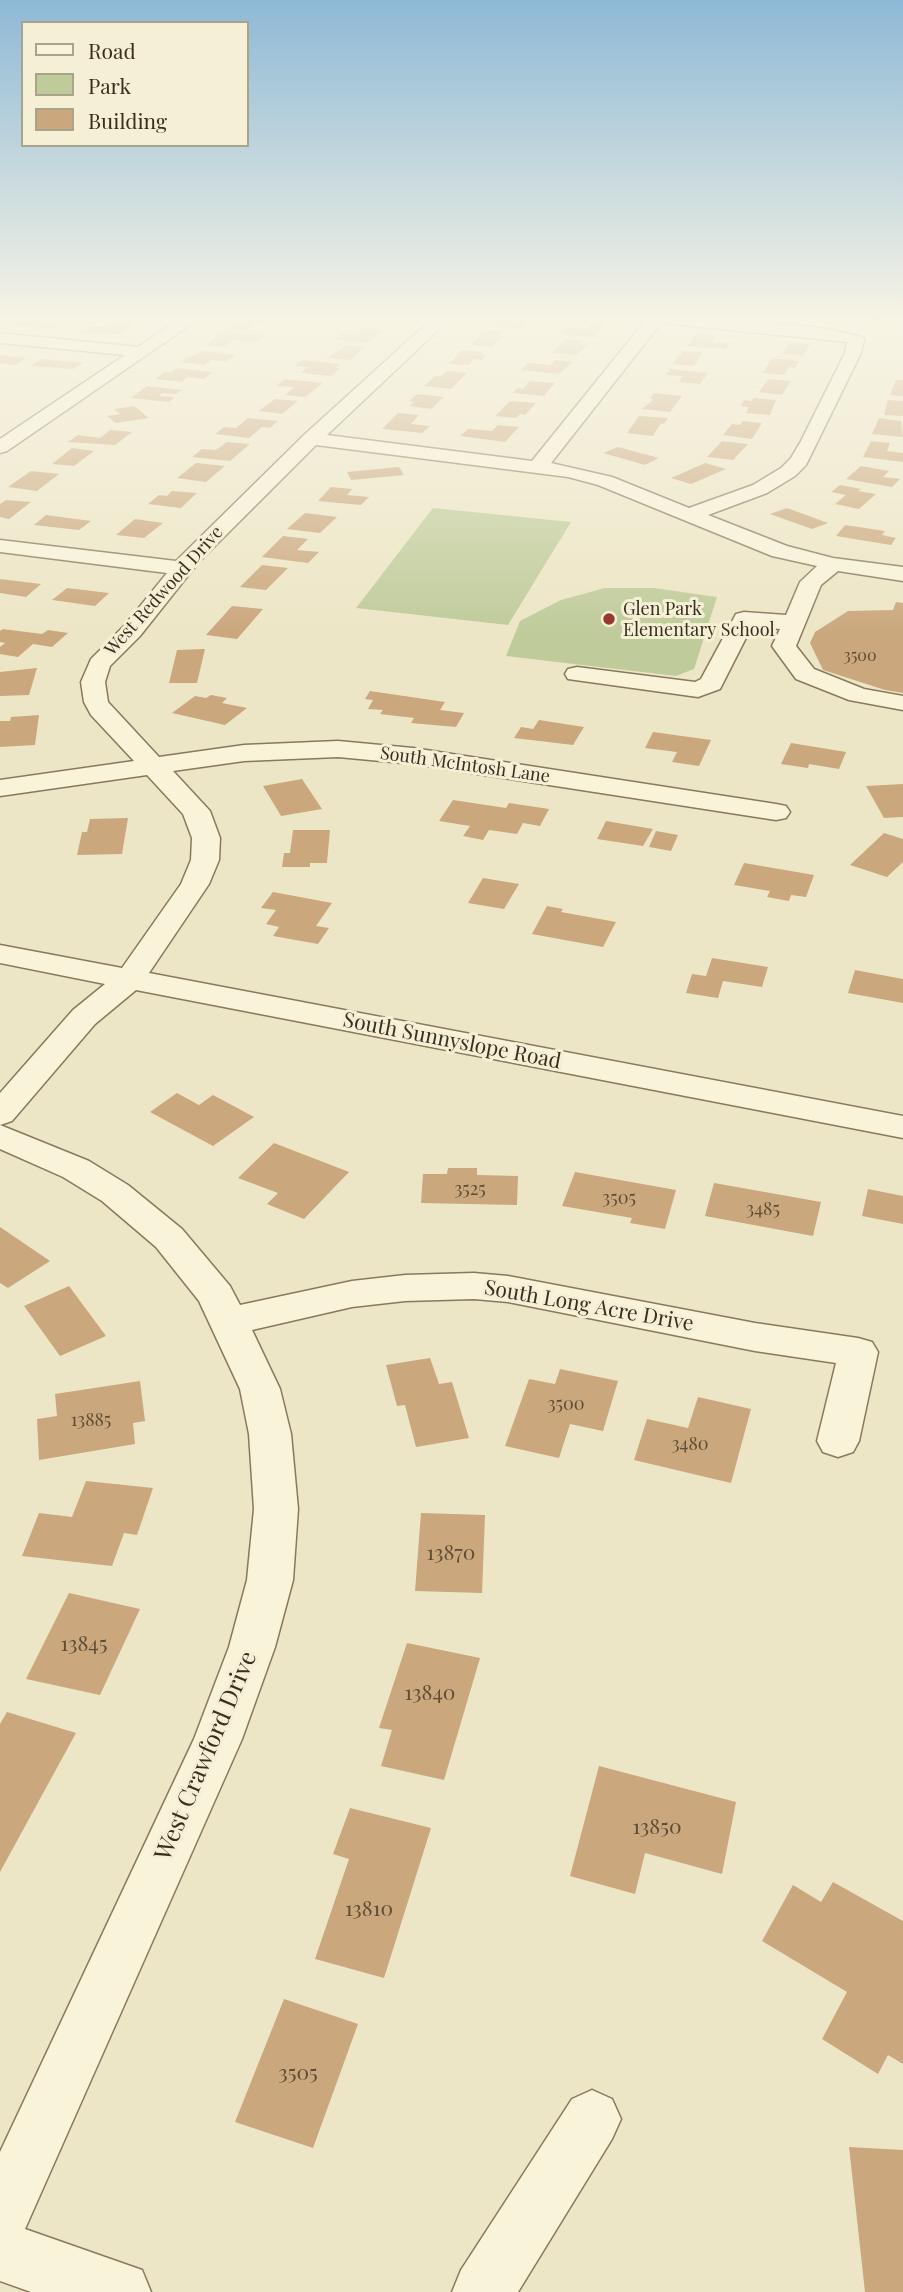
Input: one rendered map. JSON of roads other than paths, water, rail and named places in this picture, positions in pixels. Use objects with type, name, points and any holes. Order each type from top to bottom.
[{"type":"street","points":[[0,447],[36,423]]},
{"type":"street","name":"West Redwood Drive","points":[[0,1114],[84,1017],[130,979],[195,884],[205,860],[206,838],[196,811],[104,715],[93,694],[93,682],[99,664],[132,631],[181,568],[328,423]]},
{"type":"street","points":[[539,465],[570,423]]},
{"type":"street","points":[[688,515],[778,480],[799,461],[818,423]]},
{"type":"street","points":[[311,439],[539,465],[605,481],[758,544],[833,564],[903,574]]},
{"type":"street","points":[[0,547],[181,568]]},
{"type":"street","points":[[833,564],[811,582],[783,646],[805,674],[858,695],[903,703]]},
{"type":"street","points":[[577,674],[698,690],[711,684],[744,619],[794,623]]},
{"type":"street","name":"South McIntosh Lane","points":[[0,789],[153,765],[290,749],[373,751],[776,812]]},
{"type":"street","name":"South Sunnyslope Road","points":[[0,954],[903,1127]]},
{"type":"street","name":"West Crawford Drive","points":[[0,1136],[75,1169],[115,1194],[169,1238],[216,1294],[260,1389],[270,1434],[276,1509],[270,1580],[252,1647],[218,1739],[0,2218]]},
{"type":"street","name":"South Long Acre Drive","points":[[230,1321],[352,1294],[405,1288],[474,1286],[508,1289],[755,1337],[858,1352],[838,1441]]},
{"type":"street","points":[[483,2292],[592,2119]]},
{"type":"street","points":[[0,2250],[120,2292]]},
{"type":"place","name":"Glen Park Elementary School","points":[[609,619]]}]
